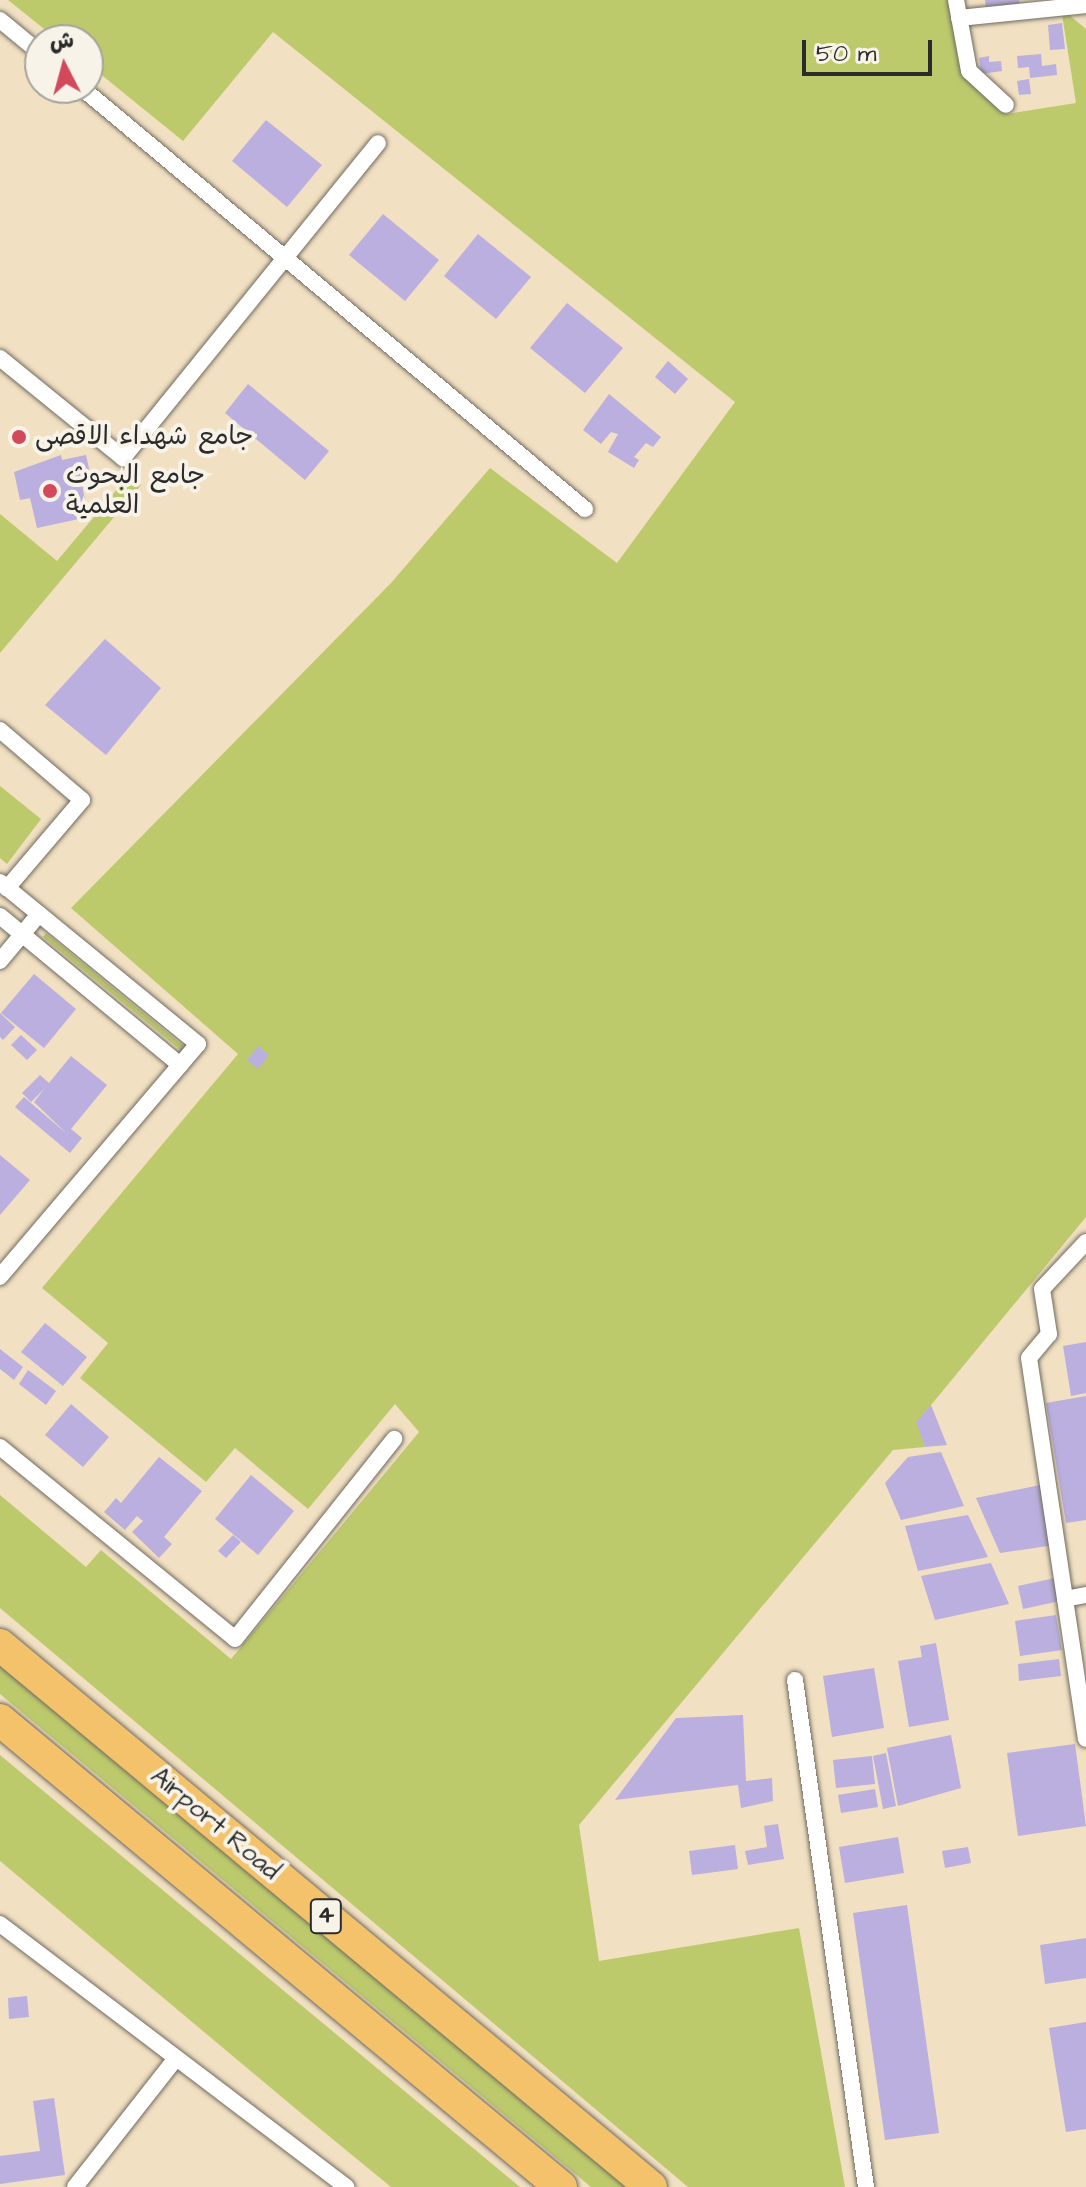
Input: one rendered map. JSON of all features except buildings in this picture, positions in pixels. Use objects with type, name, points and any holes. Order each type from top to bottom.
[{"type":"highway","name":"Airport Road","points":[[0,1645],[651,2187]]},
{"type":"highway","name":"4","points":[[0,1720],[561,2187]]},
{"type":"street","points":[[956,0],[969,71],[1006,105]]},
{"type":"street","points":[[959,18],[1086,5]]},
{"type":"street","points":[[0,20],[24,40]]},
{"type":"street","points":[[101,104],[585,509]]},
{"type":"street","points":[[0,358],[123,458],[378,143]]},
{"type":"street","points":[[0,730],[82,800],[4,885],[198,1044],[0,1277]]},
{"type":"street","points":[[0,961],[39,914]]},
{"type":"street","points":[[0,916],[180,1065]]},
{"type":"street","points":[[1086,1242],[1042,1289],[1049,1334],[1029,1358],[1086,1739]]},
{"type":"street","points":[[0,1447],[235,1639],[394,1439]]},
{"type":"street","points":[[1065,1599],[1086,1595]]},
{"type":"street","points":[[795,1680],[866,2187]]},
{"type":"street","points":[[0,1924],[346,2187]]},
{"type":"street","points":[[75,2187],[176,2058]]},
{"type":"green space","points":[[8,0],[951,0],[964,74],[1007,114],[1076,103],[1061,8],[1086,29],[1086,1217],[917,1422],[925,1447],[893,1450],[579,1825],[599,1961],[799,1928],[845,2187],[688,2187],[0,1608],[0,1495],[86,1567],[101,1550],[231,1659],[419,1432],[395,1404],[308,1509],[235,1448],[206,1482],[80,1378],[108,1343],[42,1288],[238,1054],[71,908],[391,583],[490,468],[617,563],[735,402],[273,32],[183,141],[104,77],[104,24],[38,24]]},
{"type":"green space","points":[[129,475],[141,485],[0,653],[0,514],[57,561]]},
{"type":"green space","points":[[0,786],[41,819],[7,864],[0,858]]},
{"type":"green space","points":[[46,933],[186,1048],[183,1052],[43,937]]},
{"type":"green space","points":[[0,1665],[626,2187],[591,2187],[0,1694]]},
{"type":"green space","points":[[0,1755],[520,2187],[391,2187],[296,2109],[0,1861]]},
{"type":"place","name":"جامع شهداء الاقصى","points":[[19,437]]},
{"type":"place","name":"جامع البحوث العلمية","points":[[50,491]]}]
